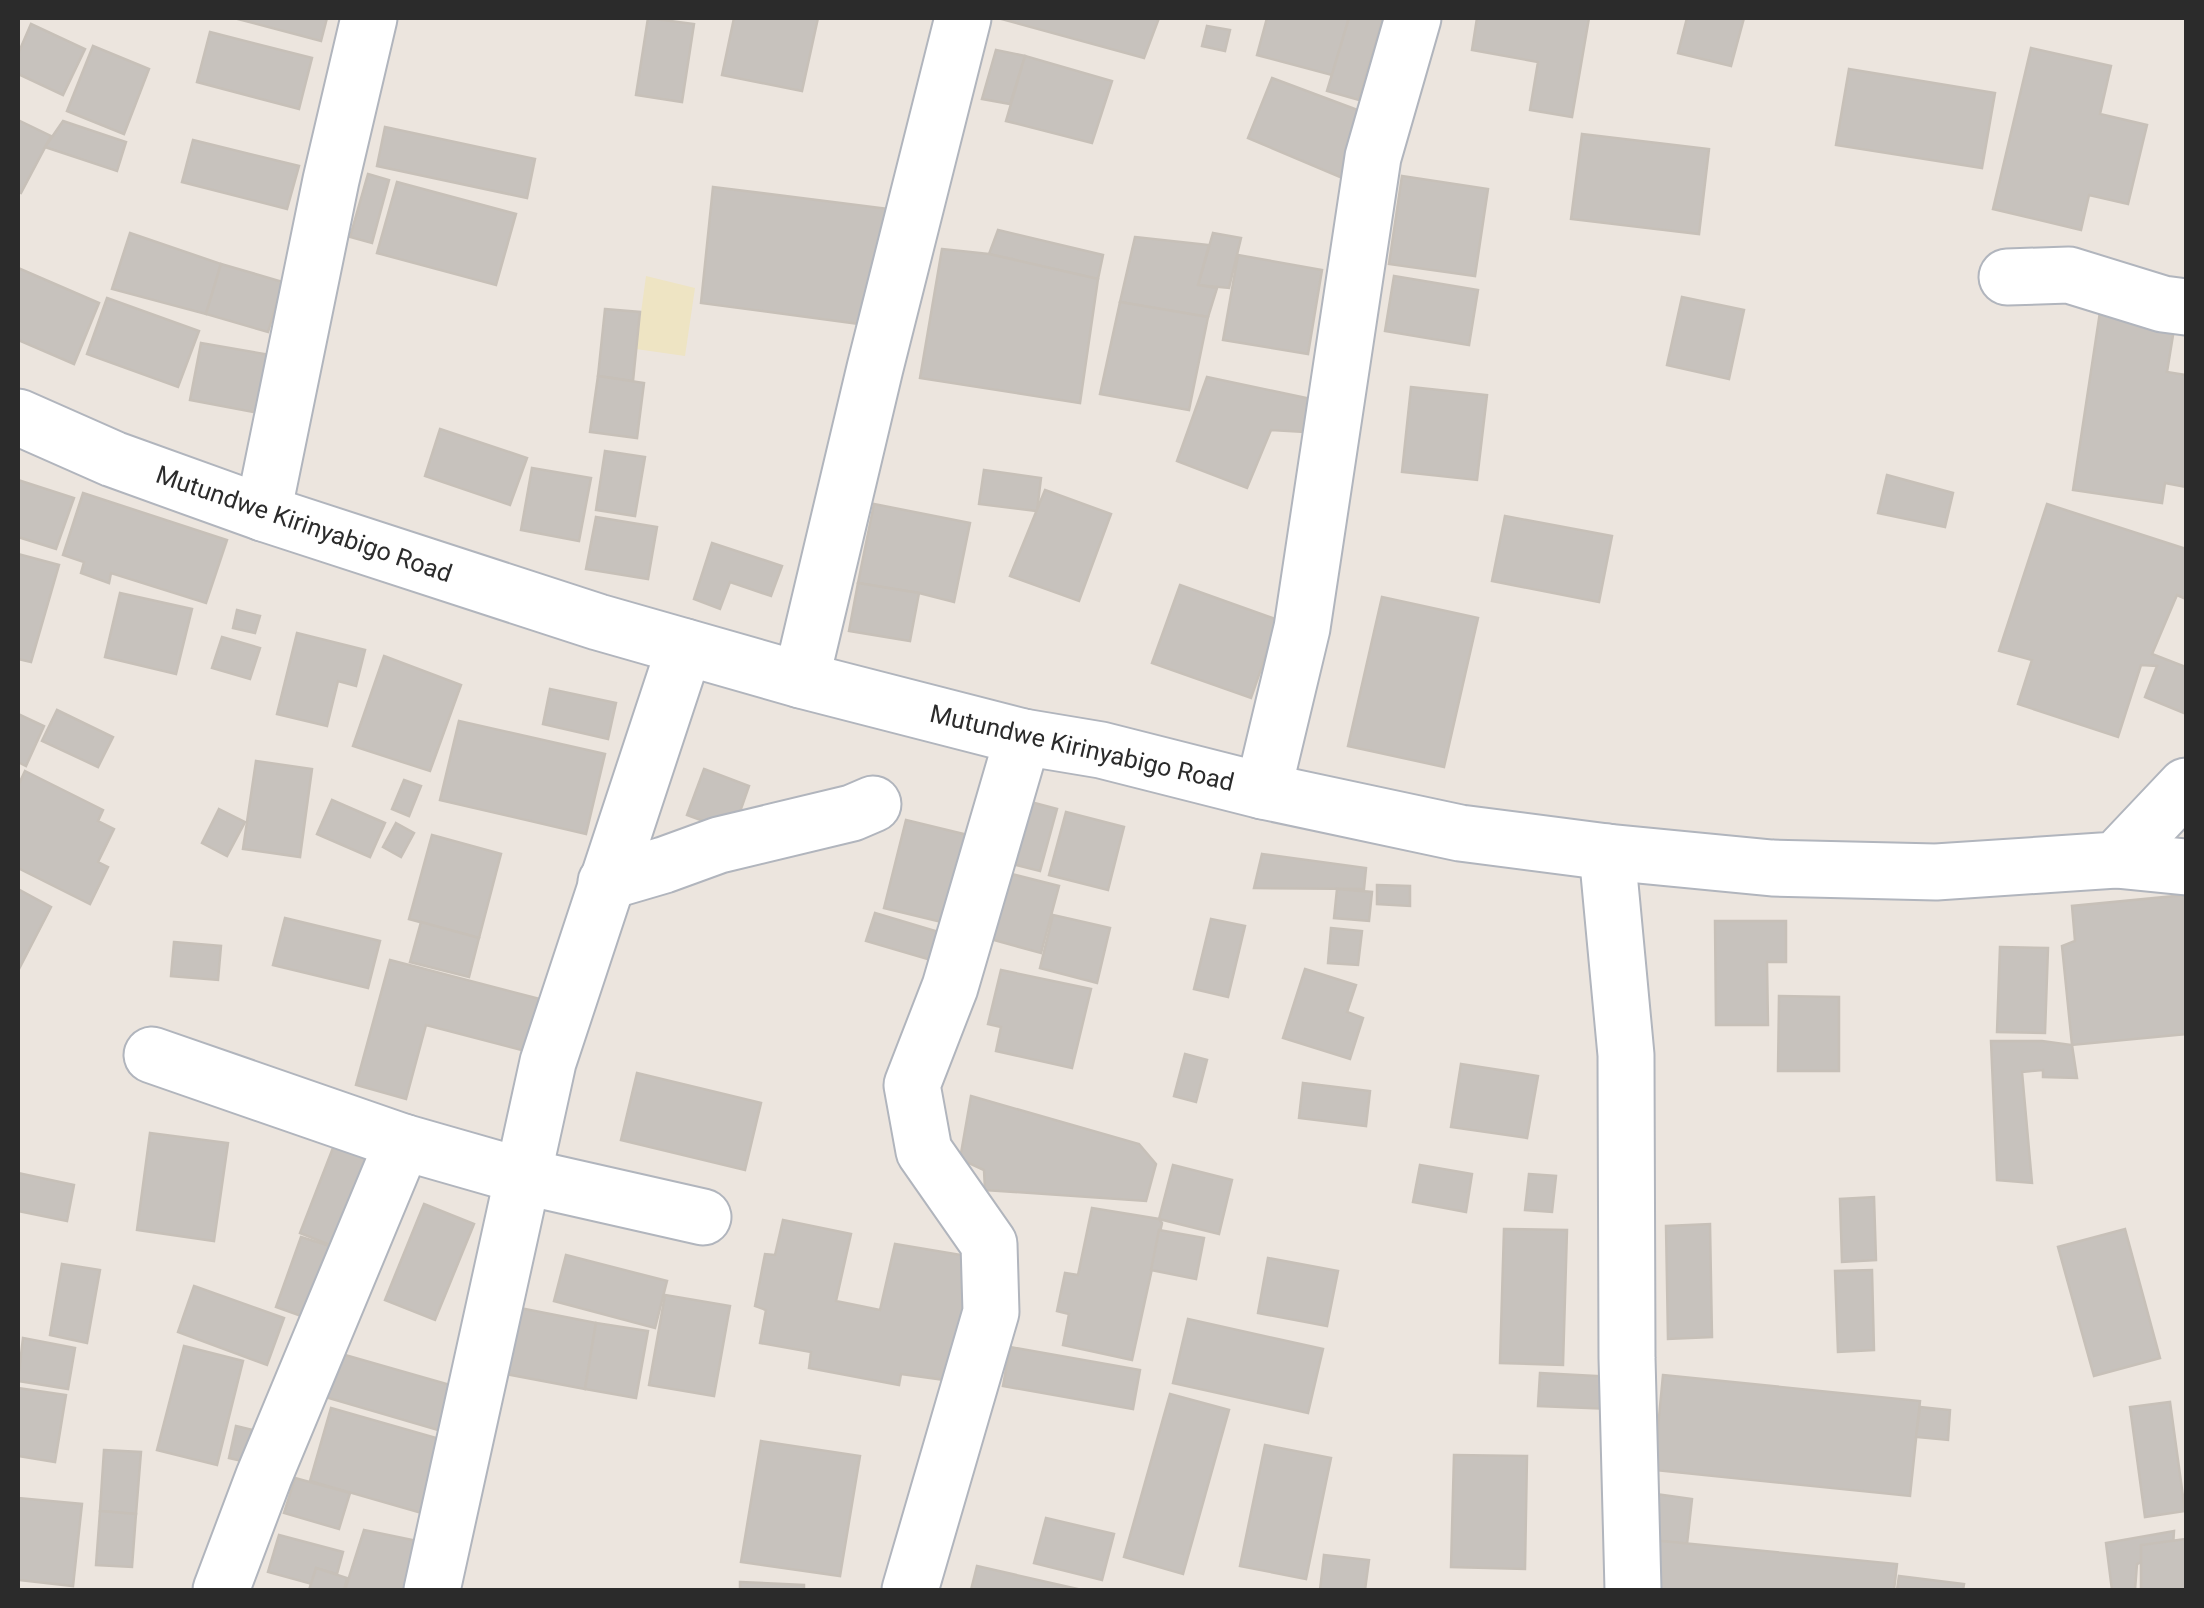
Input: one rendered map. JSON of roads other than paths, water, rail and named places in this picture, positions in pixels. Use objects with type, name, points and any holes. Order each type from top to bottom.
[{"type":"street","points":[[263,513],[368,18]]},
{"type":"street","points":[[800,680],[963,18]]},
{"type":"street","points":[[1263,791],[1302,628],[1374,157],[1413,18]]},
{"type":"street","points":[[2007,277],[2069,275],[2162,304],[2186,307]]},
{"type":"street","name":"Mutundwe Kirinyabigo Road","points":[[18,417],[113,459],[263,513],[684,647],[1023,737],[1101,750],[1263,791],[1460,833],[1772,868],[1936,872],[2116,860],[2186,867]]},
{"type":"street","points":[[432,1590],[548,1062],[684,647]]},
{"type":"street","points":[[910,1590],[992,1312],[988,1244],[924,1151],[912,1085],[950,987],[1023,737]]},
{"type":"street","points":[[2116,860],[2186,786]]},
{"type":"street","points":[[606,882],[720,845],[852,813],[872,804]]},
{"type":"street","points":[[1606,852],[1626,1055],[1632,1590]]},
{"type":"street","points":[[152,1054],[403,1142],[522,1176],[703,1216]]},
{"type":"street","points":[[221,1590],[264,1476],[403,1142]]}]
